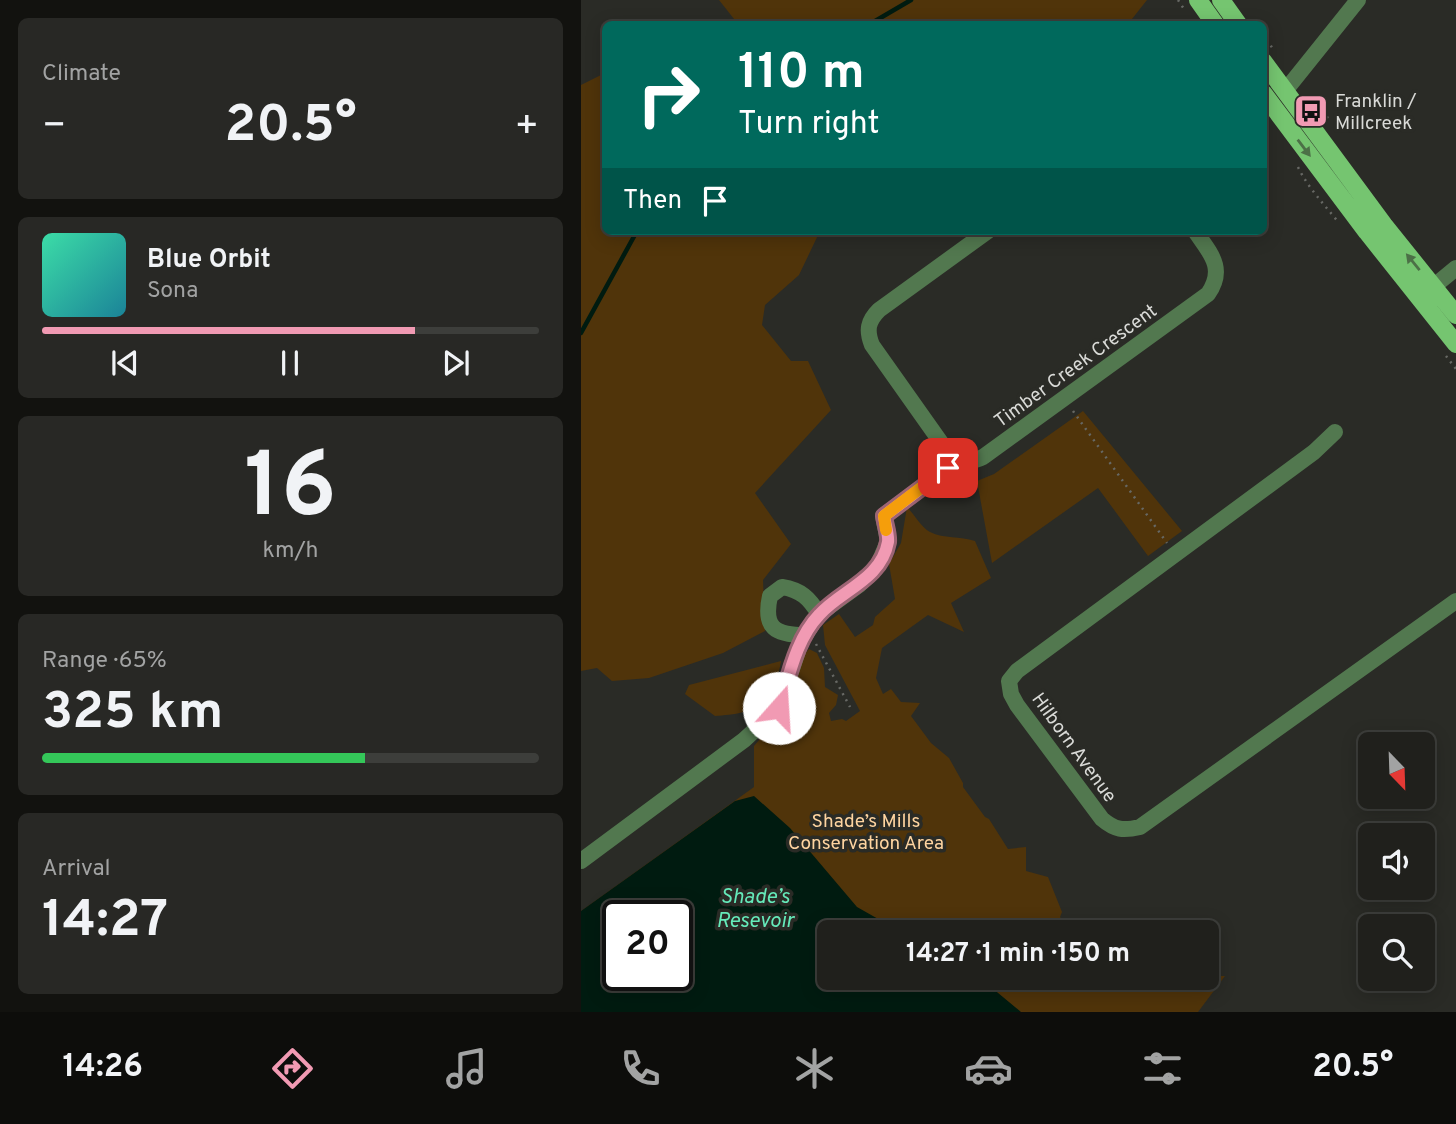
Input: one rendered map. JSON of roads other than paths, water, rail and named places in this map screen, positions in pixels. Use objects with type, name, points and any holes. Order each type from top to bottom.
[{"type":"main road","points":[[1198,0],[1214,21]]},
{"type":"main road","points":[[1221,0],[1236,21]]},
{"type":"main road","points":[[1267,66],[1456,315]]},
{"type":"main road","points":[[1267,105],[1456,344]]},
{"type":"street","points":[[1285,91],[1358,0]]},
{"type":"street","points":[[581,861],[744,740],[779,708],[801,642],[819,614],[877,567],[888,541],[884,516],[948,468],[954,459],[871,345],[868,328],[871,317],[879,310],[982,235]]},
{"type":"street","name":"Timber Creek Crescent","points":[[954,459],[965,462],[983,457],[1208,294],[1215,283],[1217,270],[1198,235]]},
{"type":"street","points":[[1433,287],[1456,268]]},
{"type":"street","name":"Hilborn Avenue","points":[[1335,432],[1314,452],[1029,661],[1009,681],[1011,694],[1017,705],[1102,820],[1112,828],[1125,831],[1140,827],[1456,601]]},
{"type":"street","points":[[806,635],[786,635],[773,627],[766,614],[770,596],[782,587],[798,590],[811,601],[819,614]]},
{"type":"water","name":"Shade’s Resevoir","points":[[754,796],[790,828],[857,907],[880,920],[817,920],[817,990],[994,990],[1021,1012],[581,1012],[581,911],[735,801]]},
{"type":"waterway","points":[[875,21],[911,0]]},
{"type":"waterway","points":[[581,333],[635,235]]},
{"type":"place","name":"Franklin / Millcreek","points":[[1311,111]]},
{"type":"park label","name":"Shade’s Mills Conservation Area","points":[[866,831]]}]
